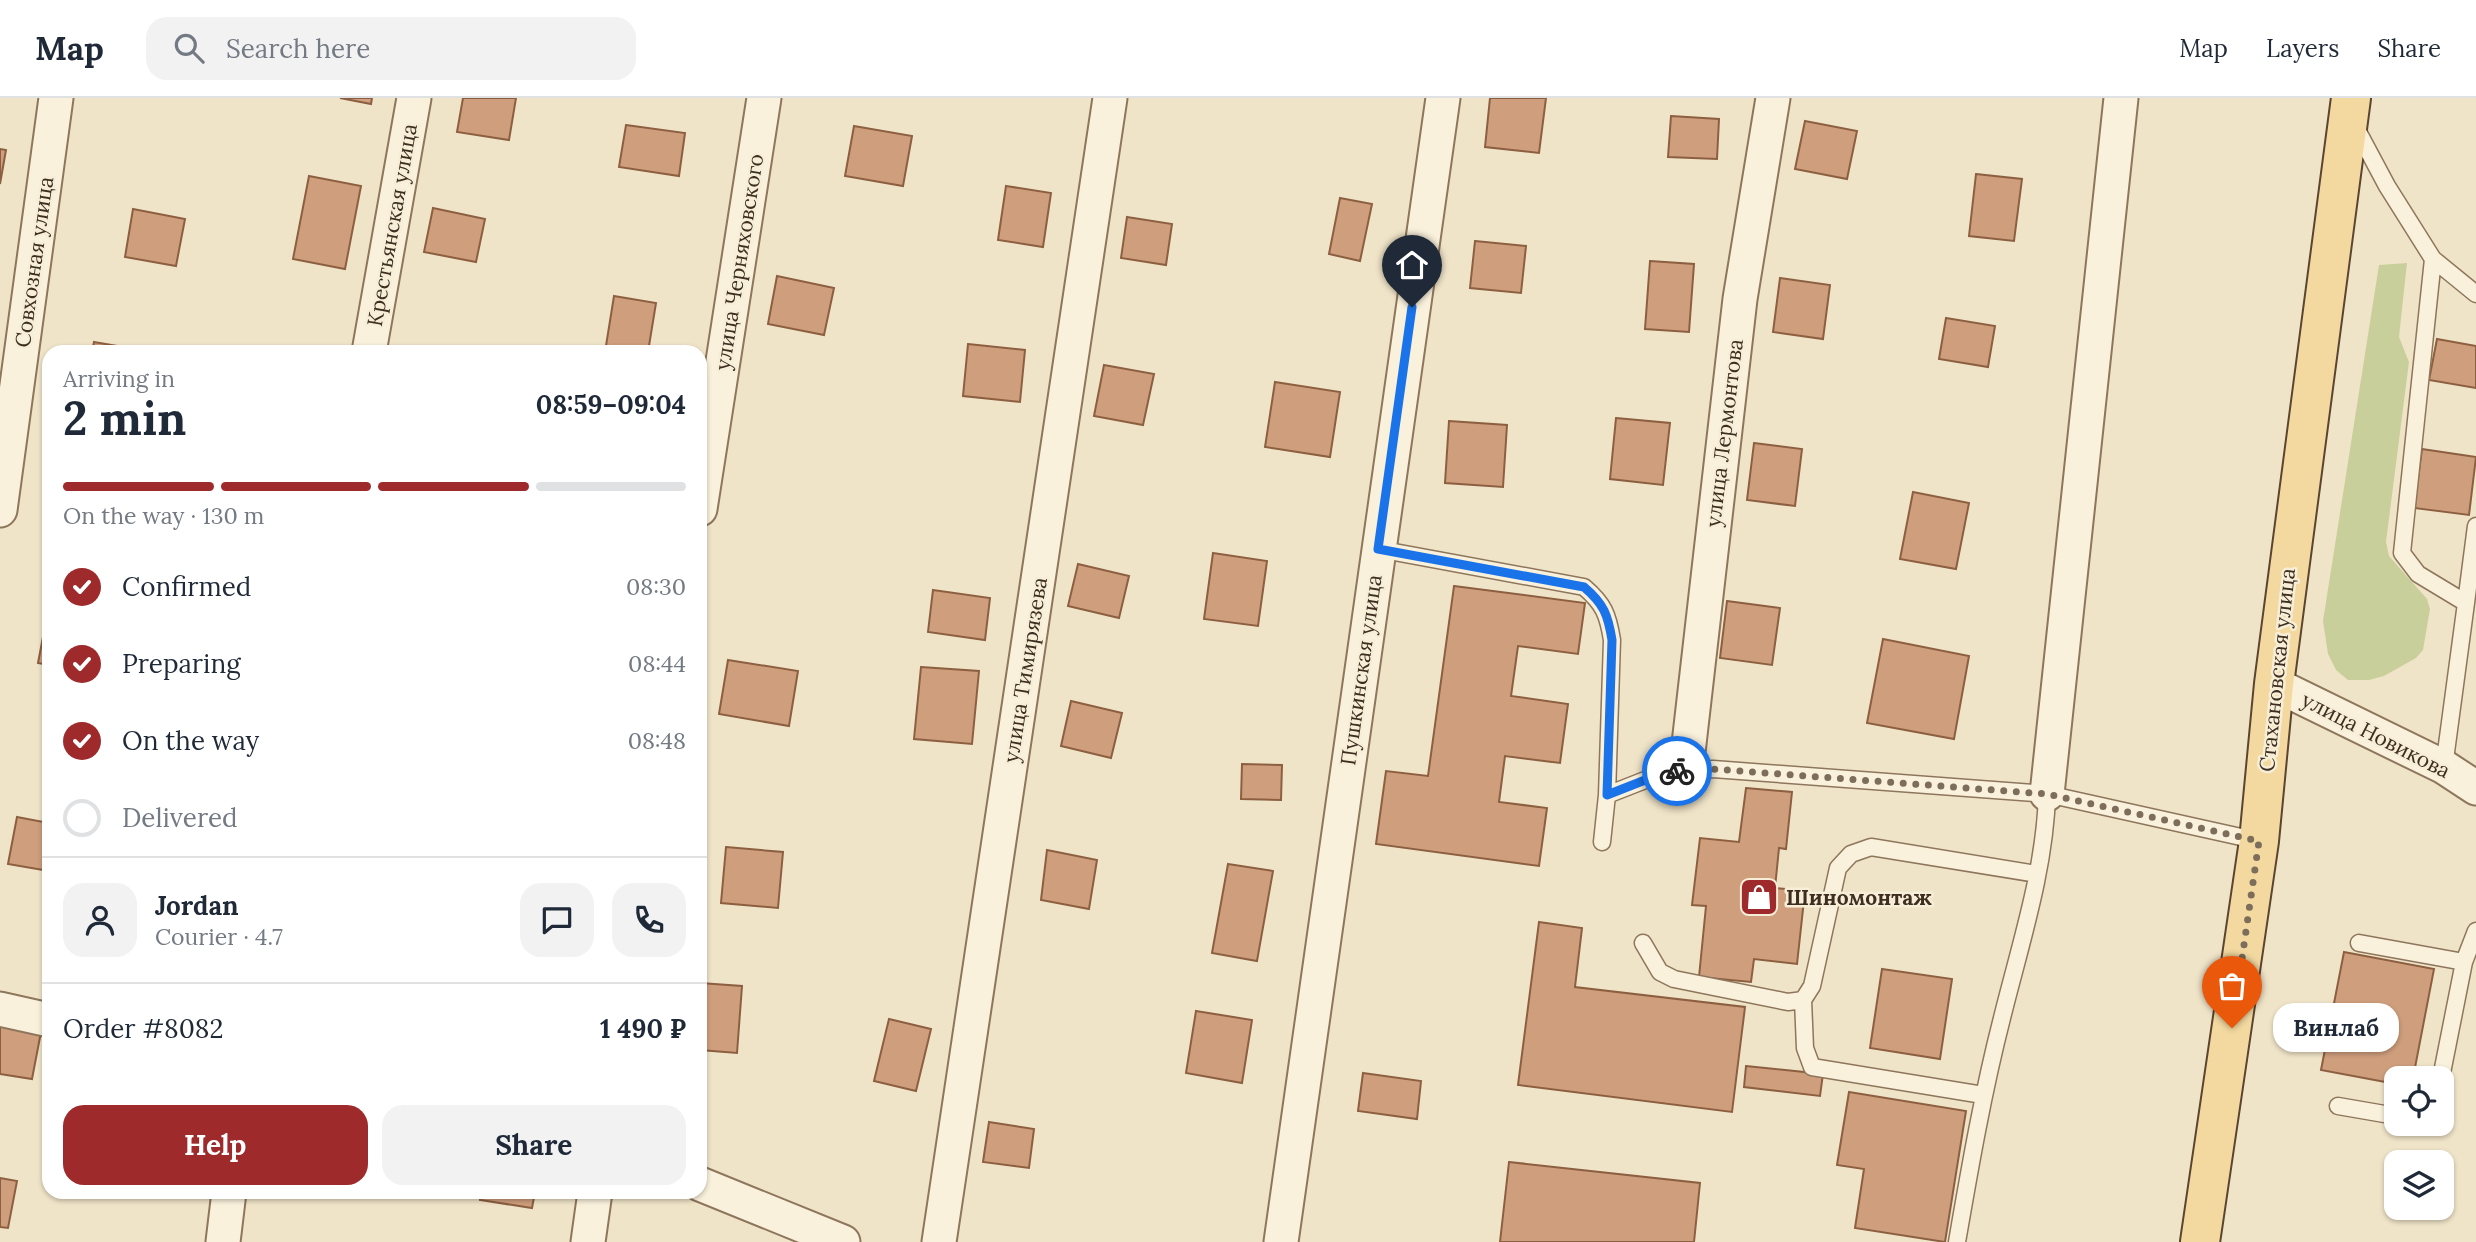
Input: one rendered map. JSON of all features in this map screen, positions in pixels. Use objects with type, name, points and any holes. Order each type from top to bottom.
[{"type":"main road","name":"Стахановская улица","points":[[2200,1242],[2259,841],[2274,684],[2350,106]]},
{"type":"street","name":"Совхозная улица","points":[[0,510],[56,98]]},
{"type":"street","name":"Крестьянская улица","points":[[370,345],[414,98]]},
{"type":"street","name":"улица Черняховского","points":[[707,464],[764,98]]},
{"type":"street","name":"улица Тимирязева","points":[[939,1242],[1110,98]]},
{"type":"street","name":"Пушкинская улица","points":[[1281,1242],[1443,98]]},
{"type":"street","name":"улица Лермонтова","points":[[1686,770],[1740,299],[1773,98]]},
{"type":"street","points":[[2047,794],[2121,98]]},
{"type":"street","name":"улица Новикова","points":[[2274,684],[2444,767],[2476,788]]},
{"type":"street","points":[[0,1009],[42,1018]]},
{"type":"street","points":[[707,1187],[844,1242]]},
{"type":"street","points":[[223,1242],[228,1199]]},
{"type":"street","points":[[588,1242],[594,1199]]},
{"type":"lane","points":[[2350,106],[2387,186],[2432,259],[2476,294]]},
{"type":"lane","points":[[2432,259],[2402,553],[2418,574],[2466,603]]},
{"type":"lane","points":[[2444,767],[2476,526]]},
{"type":"lane","points":[[1378,549],[1584,587],[1599,600],[1608,617],[1612,640],[1607,795],[1602,842]]},
{"type":"lane","points":[[1607,795],[1663,773],[1713,769],[2047,794],[2259,841]]},
{"type":"lane","points":[[1956,1242],[1983,1095],[2037,874],[2046,826],[2047,794]]},
{"type":"lane","points":[[1983,1095],[1812,1067],[1805,1048],[1802,1000],[1812,986],[1838,868],[1851,854],[1871,847],[2037,874]]},
{"type":"lane","points":[[2443,1066],[2464,962],[2476,930]]},
{"type":"lane","points":[[1643,943],[1660,972],[1674,979],[1788,1002],[1802,1000]]},
{"type":"lane","points":[[2359,943],[2464,962]]},
{"type":"lane","points":[[2338,1106],[2384,1114]]},
{"type":"green space","points":[[2407,263],[2399,337],[2409,362],[2386,542],[2389,556],[2427,599],[2430,609],[2423,650],[2416,658],[2384,676],[2369,680],[2348,680],[2336,670],[2328,654],[2323,621],[2379,265]]},
{"type":"building","points":[[340,98],[372,98],[371,104]]},
{"type":"building","points":[[463,98],[516,98],[509,140],[457,132]]},
{"type":"building","points":[[1490,98],[1546,98],[1539,153],[1485,147]]},
{"type":"building","points":[[1671,116],[1719,119],[1717,159],[1668,157]]},
{"type":"building","points":[[1805,121],[1857,131],[1847,179],[1795,169]]},
{"type":"building","points":[[626,125],[685,133],[679,176],[619,167]]},
{"type":"building","points":[[854,126],[912,136],[903,186],[845,176]]},
{"type":"building","points":[[0,149],[6,150],[0,184]]},
{"type":"building","points":[[1976,174],[2022,179],[2014,241],[1969,236]]},
{"type":"building","points":[[309,176],[361,186],[345,269],[293,259]]},
{"type":"building","points":[[1006,186],[1051,193],[1043,247],[998,240]]},
{"type":"building","points":[[1340,198],[1372,204],[1360,261],[1329,254]]},
{"type":"building","points":[[433,208],[485,219],[476,262],[424,252]]},
{"type":"building","points":[[133,209],[185,219],[176,266],[125,257]]},
{"type":"building","points":[[1127,217],[1172,224],[1166,265],[1121,258]]},
{"type":"building","points":[[1475,241],[1526,246],[1521,293],[1470,288]]},
{"type":"building","points":[[1650,261],[1694,264],[1689,332],[1645,329]]},
{"type":"building","points":[[777,276],[834,288],[824,335],[768,324]]},
{"type":"building","points":[[1780,278],[1830,285],[1823,339],[1773,332]]},
{"type":"building","points":[[614,296],[656,303],[649,345],[606,345]]},
{"type":"building","points":[[1946,318],[1995,326],[1988,367],[1939,359]]},
{"type":"building","points":[[2437,339],[2476,346],[2476,388],[2429,380]]},
{"type":"building","points":[[968,344],[1025,350],[1020,402],[963,396]]},
{"type":"building","points":[[1104,365],[1154,374],[1143,425],[1094,416]]},
{"type":"building","points":[[1275,382],[1340,392],[1330,457],[1265,447]]},
{"type":"building","points":[[1616,418],[1670,423],[1663,485],[1610,479]]},
{"type":"building","points":[[1449,421],[1507,425],[1503,487],[1445,483]]},
{"type":"building","points":[[1754,443],[1802,449],[1795,506],[1747,500]]},
{"type":"building","points":[[2422,449],[2476,457],[2469,515],[2414,508]]},
{"type":"building","points":[[1913,492],[1969,503],[1956,569],[1900,559]]},
{"type":"building","points":[[1213,553],[1267,561],[1258,626],[1204,619]]},
{"type":"building","points":[[1078,564],[1129,576],[1119,618],[1068,606]]},
{"type":"building","points":[[1454,586],[1585,603],[1578,654],[1518,646],[1511,696],[1568,704],[1560,763],[1505,756],[1499,802],[1547,808],[1539,866],[1376,844],[1386,771],[1428,776]]},
{"type":"building","points":[[933,590],[990,598],[985,640],[928,632]]},
{"type":"building","points":[[1727,601],[1780,608],[1772,665],[1720,658]]},
{"type":"building","points":[[1883,639],[1969,656],[1954,739],[1867,723]]},
{"type":"building","points":[[42,642],[42,664],[38,663]]},
{"type":"building","points":[[728,660],[798,671],[789,726],[719,714]]},
{"type":"building","points":[[921,667],[979,671],[972,744],[914,739]]},
{"type":"building","points":[[1071,701],[1122,713],[1111,758],[1061,746]]},
{"type":"building","points":[[1242,764],[1282,765],[1281,800],[1241,799]]},
{"type":"building","points":[[1746,788],[1792,792],[1786,849],[1779,848],[1775,888],[1805,891],[1797,964],[1754,959],[1751,982],[1699,977],[1706,906],[1692,905],[1700,838],[1739,842]]},
{"type":"building","points":[[17,817],[42,822],[42,870],[8,864]]},
{"type":"building","points":[[726,847],[783,852],[778,908],[721,903]]},
{"type":"building","points":[[1047,850],[1097,860],[1089,909],[1041,900]]},
{"type":"building","points":[[1228,864],[1273,871],[1257,961],[1212,953]]},
{"type":"building","points":[[1539,922],[1582,928],[1575,987],[1745,1007],[1732,1112],[1518,1085]]},
{"type":"building","points":[[2344,952],[2434,969],[2415,1066],[2384,1066],[2384,1082],[2321,1070]]},
{"type":"building","points":[[1882,969],[1952,979],[1940,1059],[1870,1048]]},
{"type":"building","points":[[707,984],[742,986],[737,1053],[707,1051]]},
{"type":"building","points":[[1196,1011],[1252,1020],[1242,1083],[1186,1073]]},
{"type":"building","points":[[889,1019],[931,1029],[916,1091],[874,1081]]},
{"type":"building","points":[[0,1025],[41,1032],[32,1079],[0,1074]]},
{"type":"building","points":[[1746,1066],[1823,1074],[1820,1096],[1744,1087]]},
{"type":"building","points":[[1363,1073],[1421,1081],[1417,1119],[1358,1111]]},
{"type":"building","points":[[1849,1092],[1966,1111],[1945,1242],[1855,1228],[1864,1169],[1837,1165]]},
{"type":"building","points":[[989,1122],[1034,1129],[1029,1168],[983,1162]]},
{"type":"building","points":[[1509,1162],[1700,1183],[1694,1242],[1500,1242]]},
{"type":"building","points":[[0,1178],[17,1181],[8,1228],[0,1227]]},
{"type":"building","points":[[480,1199],[534,1199],[532,1208]]},
{"type":"way so far","points":[[1677,771],[1713,769],[2047,794],[2259,841],[2232,1028]]},
{"type":"place","name":"Шиномонтаж","points":[[1759,897]]},
{"type":"place","name":"Винлаб","points":[[2232,1028]]},
{"type":"route","points":[[1412,307],[1378,549],[1584,587],[1599,600],[1608,617],[1612,640],[1607,795],[1663,773],[1677,771]]}]
